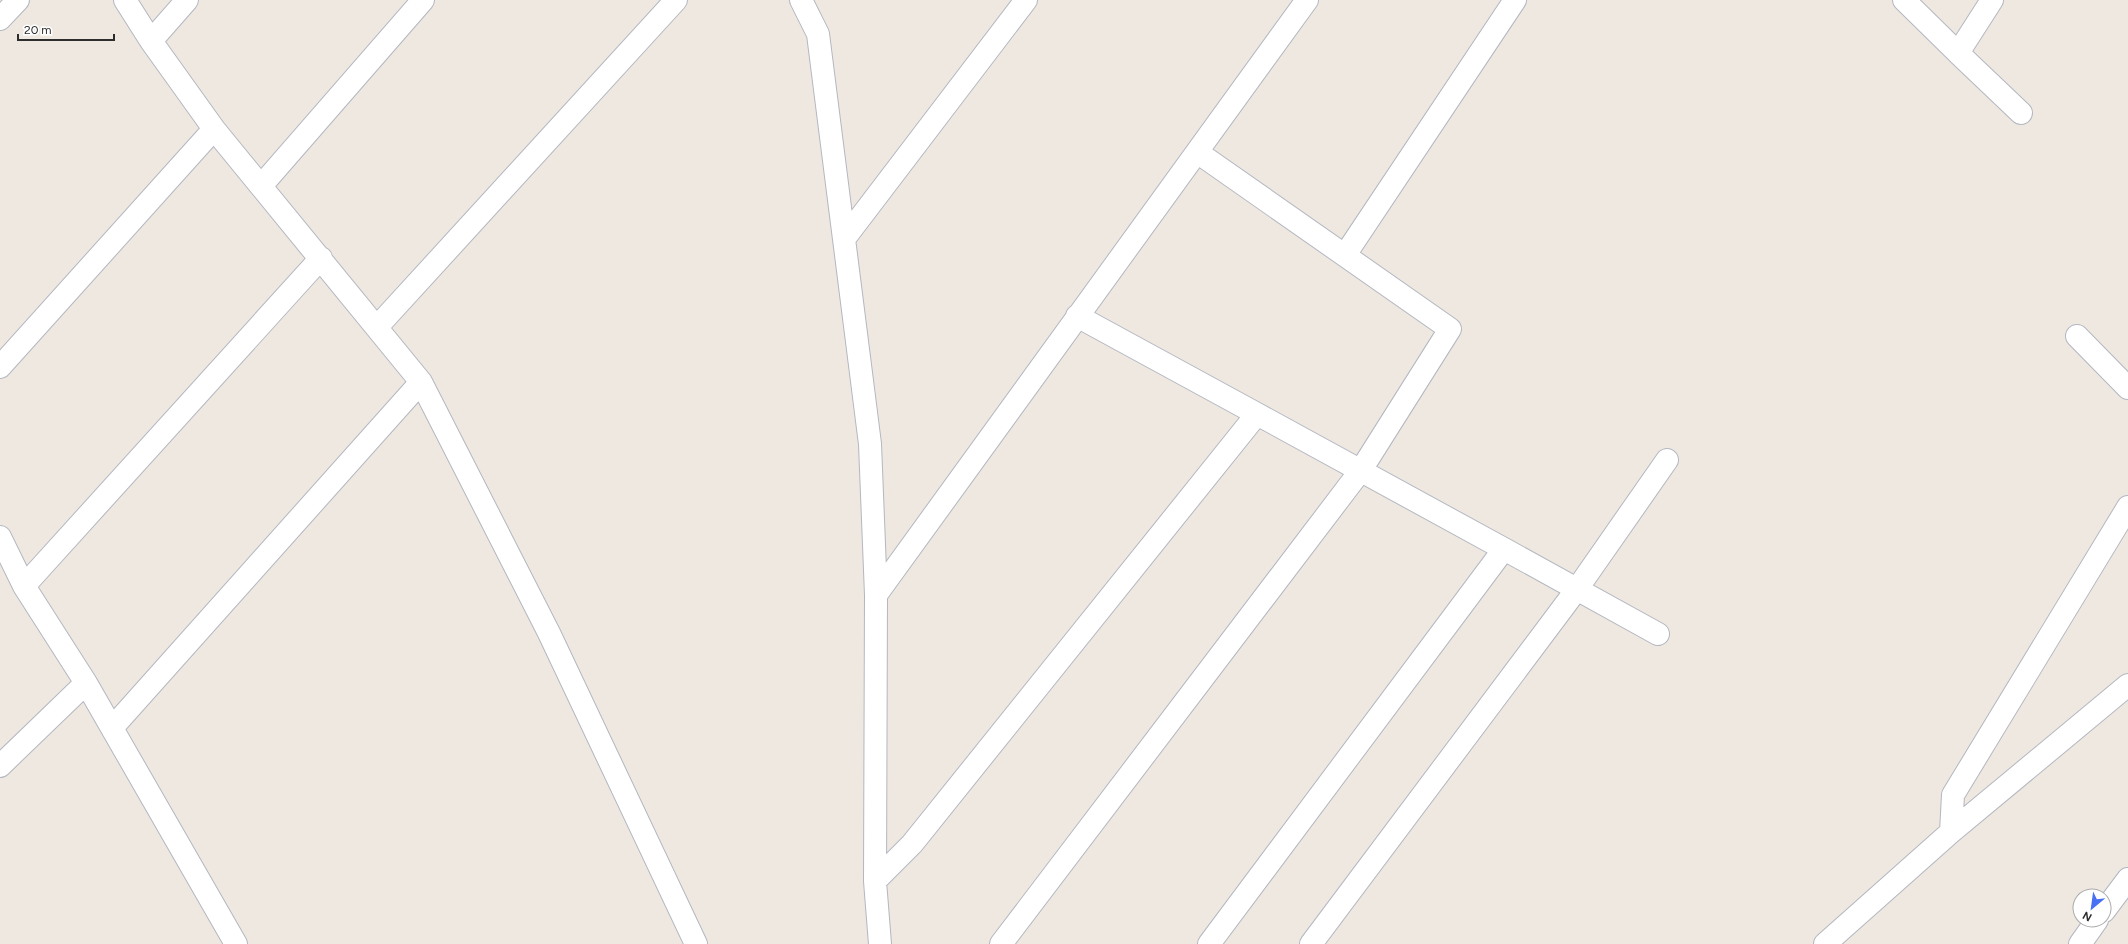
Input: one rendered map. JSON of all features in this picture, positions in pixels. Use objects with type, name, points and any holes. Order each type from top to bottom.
[{"type":"street","points":[[0,19],[18,0]]},
{"type":"street","points":[[125,0],[151,41],[214,129],[421,382],[549,633],[696,944]]},
{"type":"street","points":[[151,41],[187,0]]},
{"type":"street","points":[[261,186],[423,0]]},
{"type":"street","points":[[377,327],[676,0]]},
{"type":"street","points":[[801,0],[818,34],[870,444],[876,596],[875,881],[880,944]]},
{"type":"street","points":[[844,239],[1026,0]]},
{"type":"street","points":[[876,596],[1307,0]]},
{"type":"street","points":[[1345,256],[1515,0]]},
{"type":"street","points":[[1904,0],[2021,113]]},
{"type":"street","points":[[1958,53],[1992,0]]},
{"type":"street","points":[[0,367],[214,129]]},
{"type":"street","points":[[1001,944],[1361,470],[1450,328],[1197,152]]},
{"type":"street","points":[[24,586],[321,258]]},
{"type":"street","points":[[1078,316],[1658,634]]},
{"type":"street","points":[[2077,336],[2128,388]]},
{"type":"street","points":[[112,728],[421,382]]},
{"type":"street","points":[[875,881],[912,844],[1257,414]]},
{"type":"street","points":[[1311,944],[1577,589],[1667,460]]},
{"type":"street","points":[[1951,832],[1953,795],[2128,507]]},
{"type":"street","points":[[0,537],[24,586],[86,682],[236,944]]},
{"type":"street","points":[[1209,944],[1504,549]]},
{"type":"street","points":[[0,766],[86,682]]},
{"type":"street","points":[[1825,944],[1951,832],[2128,685]]},
{"type":"street","points":[[2112,900],[2128,879]]},
{"type":"street","points":[[2080,944],[2091,928]]}]
